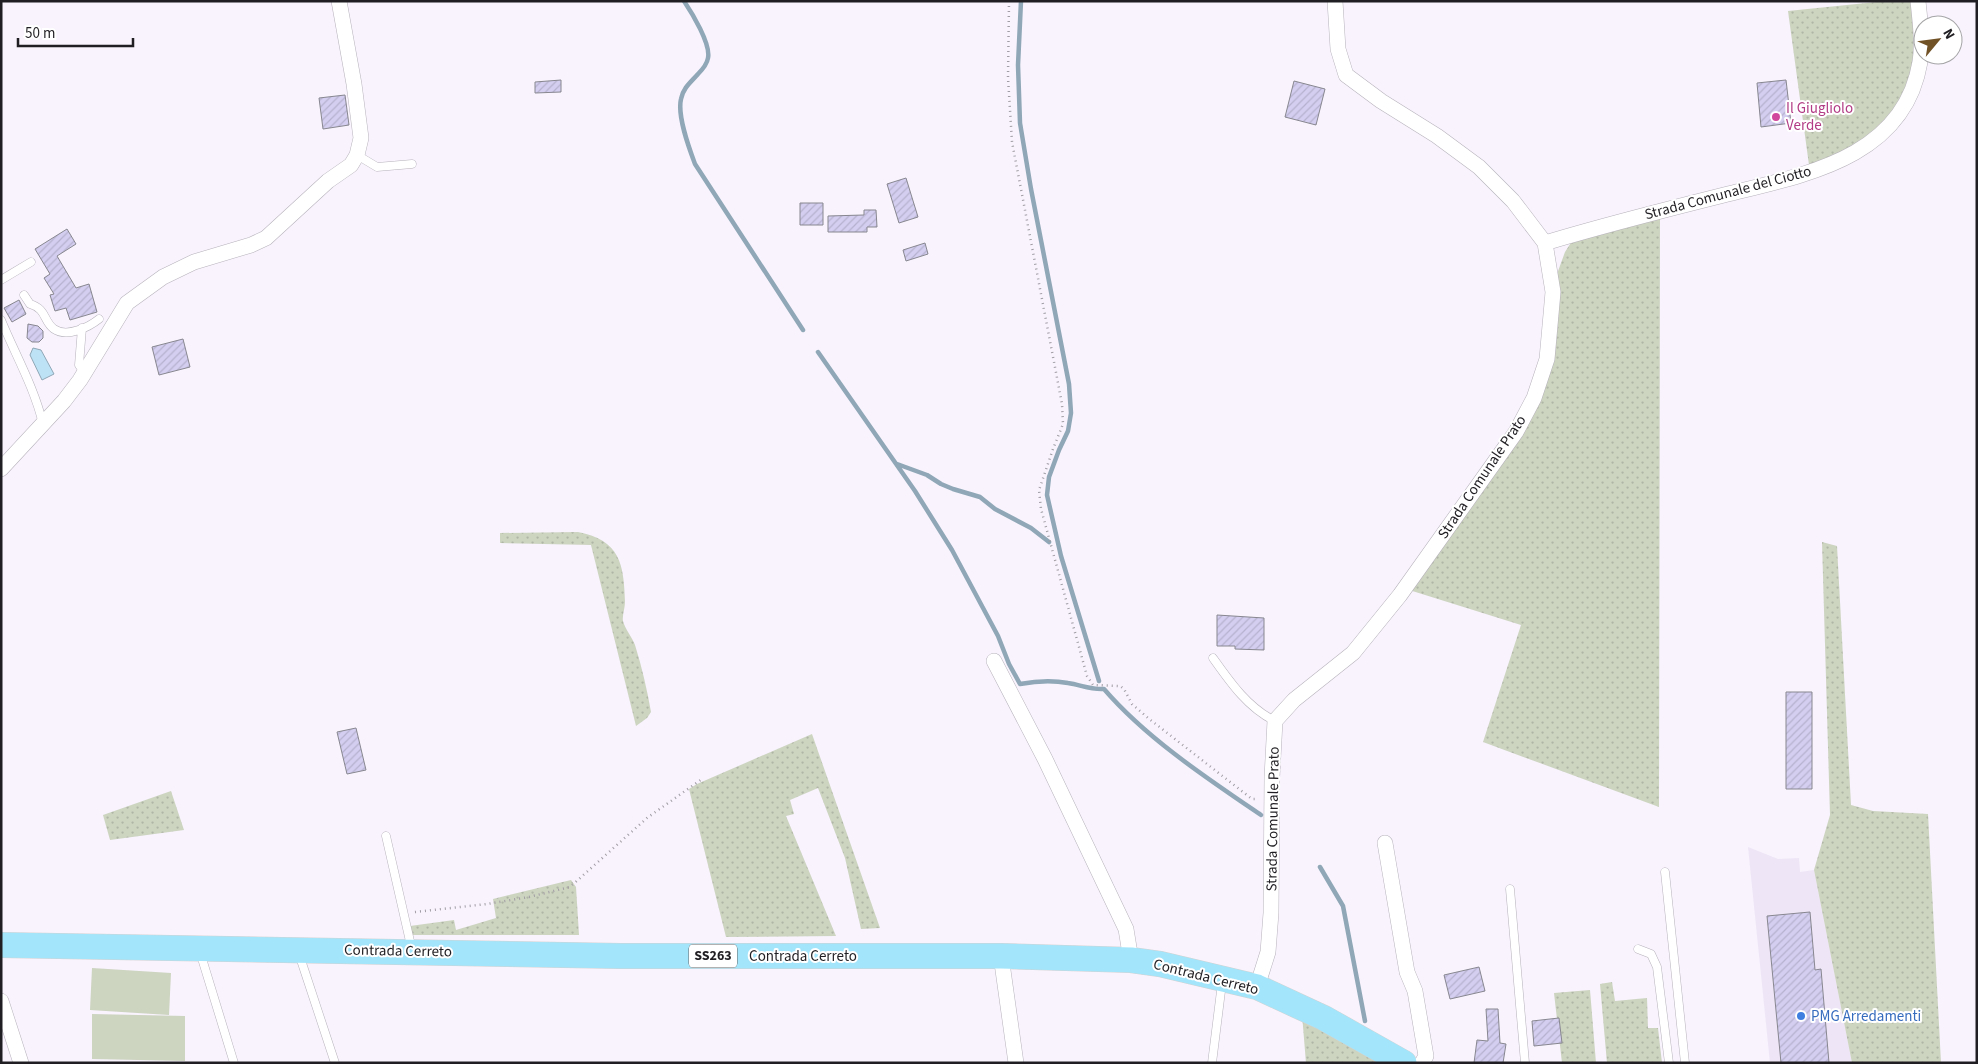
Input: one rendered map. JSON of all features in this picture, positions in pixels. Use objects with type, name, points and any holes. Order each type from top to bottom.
[{"type":"main road","name":"Contrada Cerreto","points":[[1,945],[631,956],[1001,956],[1131,960],[1160,964],[1257,987],[1324,1018],[1404,1063]]},
{"type":"street","points":[[4,463],[64,401],[84,373],[127,304],[163,277],[178,269],[194,262],[251,245],[266,238],[328,181],[351,165],[357,155],[361,138],[354,84],[339,1]]},
{"type":"street","name":"Strada Comunale Prato","points":[[1257,987],[1268,952],[1271,913],[1275,721],[1294,700],[1353,653],[1400,595],[1516,432],[1534,398],[1547,359],[1553,292],[1545,243],[1513,200],[1479,167],[1437,136],[1381,101],[1346,75],[1338,49],[1335,1]]},
{"type":"street","name":"Strada Comunale del Ciotto","points":[[1545,243],[1608,224],[1773,184],[1835,163],[1861,150],[1880,135],[1895,119],[1908,99],[1920,61],[1921,34],[1918,1]]},
{"type":"street","points":[[994,661],[1045,759],[1126,929],[1131,960]]},
{"type":"street","points":[[1385,843],[1407,972],[1415,991],[1426,1056],[1422,1063]]},
{"type":"street","points":[[1001,956],[1016,1063]]},
{"type":"street","points":[[1,1001],[21,1063]]},
{"type":"lane","points":[[357,155],[377,168],[412,164]]},
{"type":"lane","points":[[1,280],[31,262]]},
{"type":"lane","points":[[24,295],[30,304],[39,307],[53,328],[61,331],[74,331],[91,326],[99,319]]},
{"type":"lane","points":[[1,320],[16,357],[35,394],[43,424]]},
{"type":"lane","points":[[82,328],[79,366],[84,373]]},
{"type":"lane","points":[[1213,658],[1235,689],[1263,715],[1275,721]]},
{"type":"lane","points":[[386,836],[413,952]]},
{"type":"lane","points":[[1666,872],[1685,1063]]},
{"type":"lane","points":[[1510,889],[1525,1063]]},
{"type":"lane","points":[[199,947],[234,1063]]},
{"type":"lane","points":[[297,949],[335,1063]]},
{"type":"lane","points":[[1638,949],[1651,954],[1657,968],[1669,1063]]},
{"type":"lane","points":[[1212,1063],[1222,979]]},
{"type":"path","points":[[1009,1],[1008,78],[1012,142],[1062,404],[1064,424],[1039,490],[1040,500],[1087,676],[1094,685],[1120,686],[1137,709],[1252,799],[1272,801]]},
{"type":"path","points":[[404,914],[504,901],[570,887],[647,818],[702,779]]},
{"type":"shaded area","points":[[1748,847],[1778,859],[1799,858],[1800,872],[1814,870],[1852,1063],[1770,1063]]},
{"type":"green space","points":[[1886,1],[1914,1],[1913,63],[1898,102],[1882,124],[1861,143],[1849,150],[1809,165],[1788,11]]},
{"type":"green space","points":[[1660,215],[1659,807],[1483,742],[1521,625],[1406,589],[1535,407],[1557,274],[1565,252],[1572,241]]},
{"type":"green space","points":[[578,532],[603,541],[617,556],[621,565],[625,602],[623,621],[635,645],[651,712],[647,718],[636,726],[591,545],[500,543],[500,533]]},
{"type":"green space","points":[[1822,542],[1837,546],[1851,805],[1873,811],[1928,814],[1941,1063],[1852,1063],[1814,870],[1830,815]]},
{"type":"green space","points":[[812,734],[880,928],[861,929],[845,858],[818,788],[790,800],[794,814],[786,816],[836,936],[726,937],[689,789]]},
{"type":"green space","points":[[171,791],[184,830],[110,840],[103,815]]},
{"type":"green space","points":[[571,880],[576,887],[579,935],[411,935],[410,926],[454,920],[456,930],[496,918],[493,899]]},
{"type":"green space","points":[[92,968],[171,973],[169,1015],[90,1010]]},
{"type":"green space","points":[[1612,982],[1615,1001],[1647,998],[1648,1028],[1658,1028],[1662,1063],[1607,1063],[1600,984]]},
{"type":"green space","points":[[1590,990],[1596,1063],[1562,1063],[1554,993]]},
{"type":"green space","points":[[92,1014],[185,1016],[185,1061],[92,1059]]},
{"type":"green space","points":[[1302,1014],[1384,1063],[1306,1063]]},
{"type":"water","points":[[33,348],[41,350],[54,374],[42,380],[30,355]]},
{"type":"building","points":[[561,80],[561,92],[535,93],[535,82]]},
{"type":"building","points":[[1786,80],[1791,123],[1761,127],[1757,83]]},
{"type":"building","points":[[1294,81],[1325,89],[1316,125],[1285,117]]},
{"type":"building","points":[[345,95],[349,125],[323,129],[319,98]]},
{"type":"building","points":[[906,178],[918,217],[899,223],[887,184]]},
{"type":"building","points":[[800,203],[823,203],[823,225],[800,225]]},
{"type":"building","points":[[864,210],[876,210],[877,227],[867,227],[867,232],[828,232],[828,216],[864,215]]},
{"type":"building","points":[[67,229],[76,244],[57,256],[76,288],[89,284],[97,312],[70,320],[66,308],[55,311],[50,295],[54,294],[44,278],[50,274],[35,249]]},
{"type":"building","points":[[925,243],[928,254],[906,261],[903,250]]},
{"type":"building","points":[[19,300],[26,314],[12,322],[4,308]]},
{"type":"building","points":[[28,324],[38,326],[43,331],[43,338],[39,342],[32,342],[27,338]]},
{"type":"building","points":[[183,339],[190,367],[159,375],[152,347]]},
{"type":"building","points":[[1217,615],[1264,618],[1264,650],[1235,649],[1235,646],[1217,646]]},
{"type":"building","points":[[1786,692],[1812,692],[1812,789],[1786,789]]},
{"type":"building","points":[[356,728],[366,770],[347,774],[337,732]]},
{"type":"building","name":"PMG Arredamenti","points":[[1810,912],[1815,970],[1821,969],[1829,1063],[1781,1063],[1767,916]]},
{"type":"building","points":[[1479,967],[1485,991],[1450,999],[1444,975]]},
{"type":"building","points":[[1486,1009],[1498,1009],[1500,1043],[1506,1044],[1503,1063],[1474,1063],[1477,1040],[1488,1041]]},
{"type":"building","points":[[1559,1018],[1562,1043],[1534,1046],[1532,1021]]},
{"type":"waterway","points":[[684,1],[700,29],[708,52],[705,65],[685,88],[680,106],[682,123],[695,164],[803,330]]},
{"type":"waterway","points":[[1021,1],[1018,65],[1020,123],[1069,384],[1071,413],[1068,431],[1049,477],[1047,495],[1061,556],[1099,681]]},
{"type":"waterway","points":[[818,352],[915,491],[952,550],[998,636],[1009,664],[1020,684],[1056,681],[1104,689],[1158,741],[1261,815]]},
{"type":"waterway","points":[[897,464],[927,475],[953,489],[980,497],[995,509],[1031,528],[1049,542]]},
{"type":"waterway","points":[[1320,867],[1343,906],[1365,1021]]},
{"type":"place","name":"Il Giugliolo Verde","points":[[1776,117]]},
{"type":"place","name":"PMG Arredamenti","points":[[1801,1016]]}]
